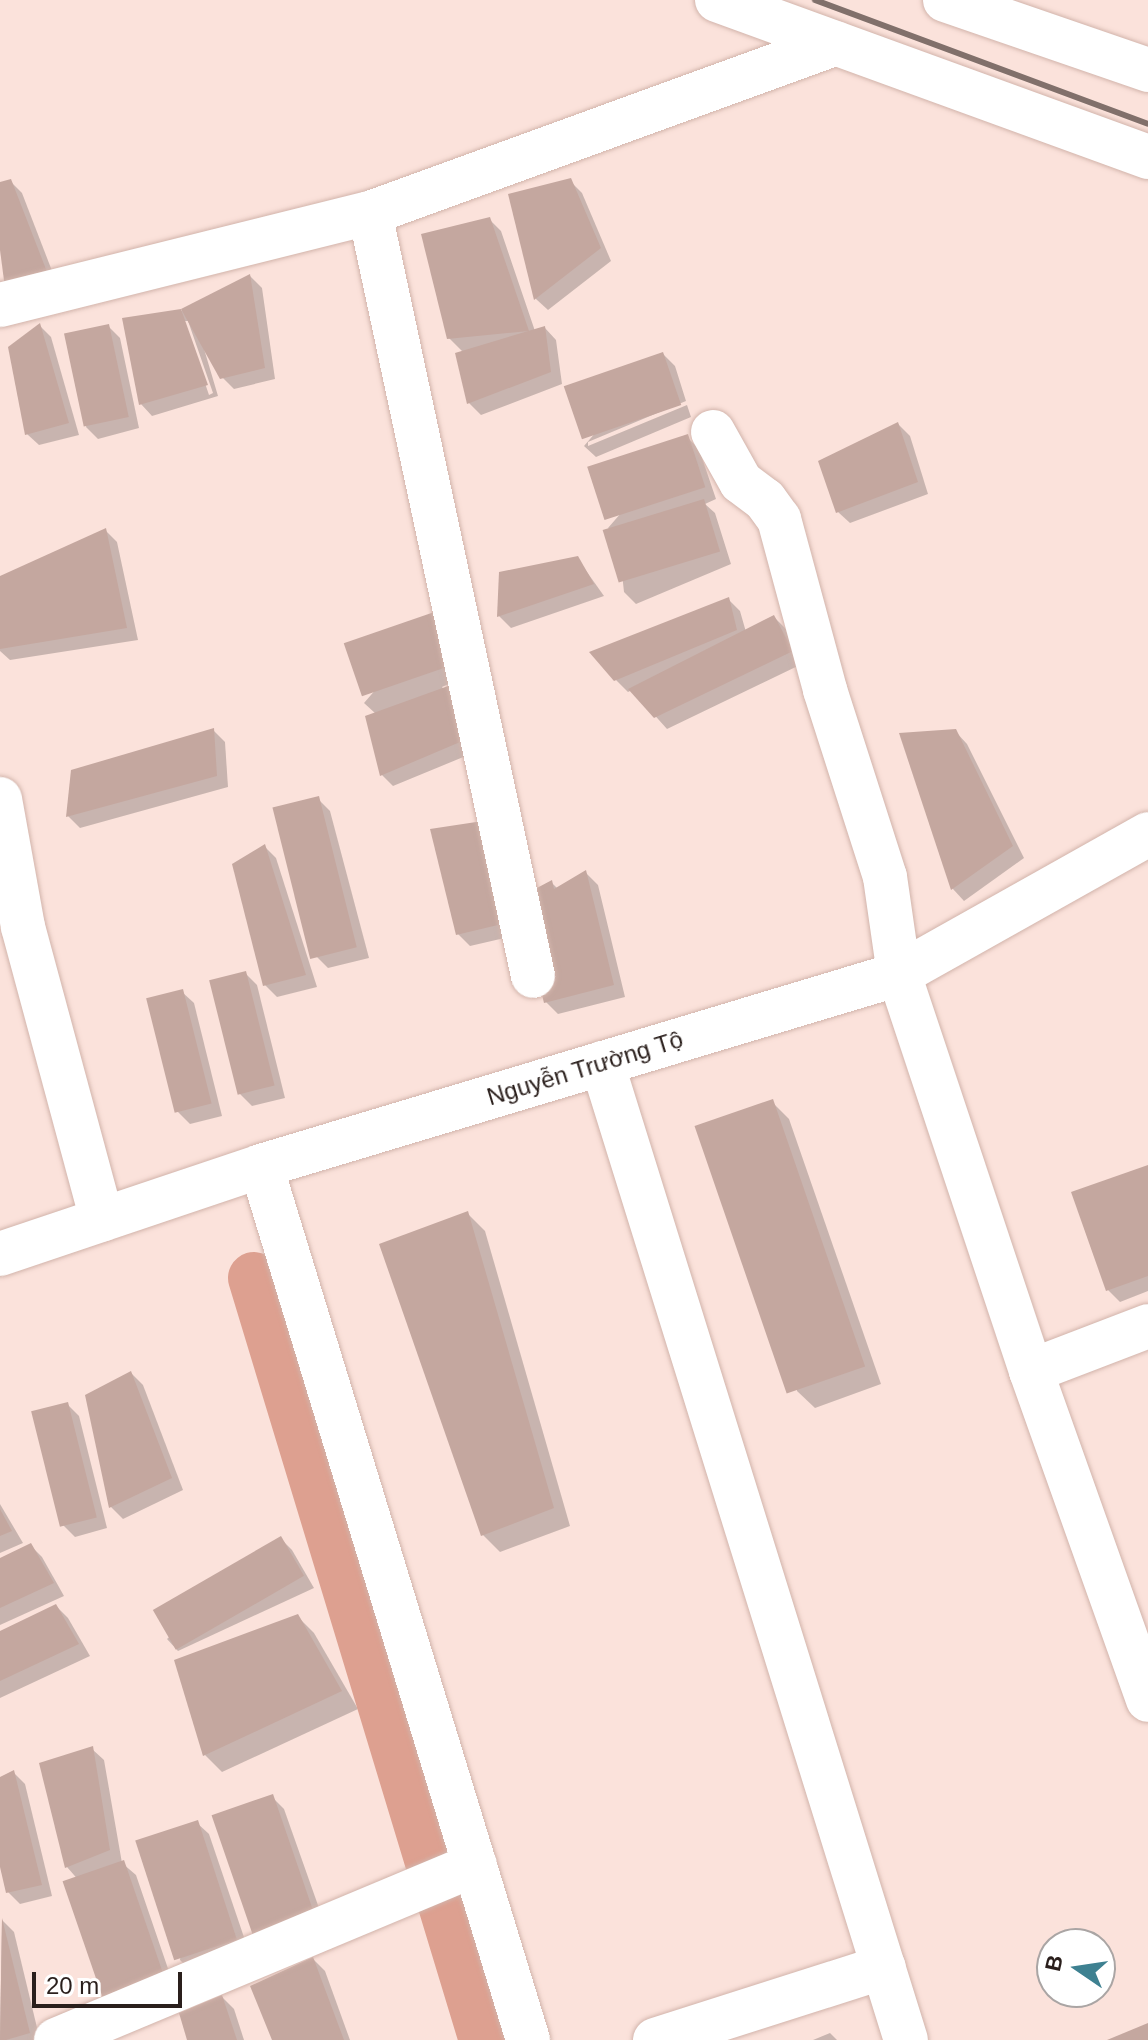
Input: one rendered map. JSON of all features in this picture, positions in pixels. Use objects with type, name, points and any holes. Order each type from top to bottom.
[{"type":"street","points":[[717,0],[1148,157]]},
{"type":"street","points":[[945,0],[1148,70]]},
{"type":"street","points":[[0,305],[370,213],[836,43]]},
{"type":"street","points":[[370,213],[533,976]]},
{"type":"street","points":[[713,432],[741,482],[765,500],[779,519],[825,690],[885,877],[899,974],[1031,1371],[1144,1675]]},
{"type":"street","points":[[0,799],[23,927],[102,1220]]},
{"type":"street","name":"Nguyễn Trường Tộ","points":[[0,1254],[261,1166],[899,974],[1148,834]]},
{"type":"street","points":[[602,1063],[906,2040]]},
{"type":"street","points":[[261,1166],[528,2040]]},
{"type":"street","points":[[1031,1371],[1148,1326]]},
{"type":"street","points":[[56,2040],[475,1865]]},
{"type":"street","points":[[655,2040],[884,1967]]},
{"type":"building","points":[[571,178],[601,248],[534,300],[508,194]]},
{"type":"building","points":[[11,179],[49,277],[5,288],[0,250],[0,182]]},
{"type":"building","points":[[490,217],[529,331],[447,339],[421,234]]},
{"type":"building","points":[[250,274],[265,368],[220,379],[181,309]]},
{"type":"building","points":[[181,309],[208,385],[139,405],[122,318]]},
{"type":"building","points":[[40,323],[69,423],[25,435],[8,347]]},
{"type":"building","points":[[109,324],[129,417],[84,426],[64,334]]},
{"type":"building","points":[[545,326],[551,372],[467,404],[455,353]]},
{"type":"building","points":[[663,352],[681,405],[582,439],[564,386]]},
{"type":"building","points":[[898,422],[918,482],[836,513],[818,461]]},
{"type":"building","points":[[688,434],[705,487],[604,520],[587,467]]},
{"type":"building","points":[[704,499],[720,552],[619,583],[603,530]]},
{"type":"building","points":[[106,528],[127,628],[0,649],[0,576]]},
{"type":"building","points":[[578,556],[594,584],[497,617],[499,572]]},
{"type":"building","points":[[729,597],[737,630],[614,681],[589,652]]},
{"type":"building","points":[[443,609],[461,662],[362,696],[344,643]]},
{"type":"building","points":[[774,615],[793,651],[654,718],[628,689]]},
{"type":"building","points":[[462,681],[479,734],[380,776],[365,716]]},
{"type":"building","points":[[214,728],[217,776],[66,817],[71,770]]},
{"type":"building","points":[[956,729],[1013,846],[951,890],[899,733]]},
{"type":"building","points":[[319,796],[357,947],[310,959],[272,808]]},
{"type":"building","points":[[496,819],[502,924],[456,935],[430,829]]},
{"type":"building","points":[[265,844],[306,975],[263,986],[232,864]]},
{"type":"building","points":[[586,870],[614,985],[544,1003],[518,898],[552,880],[554,889]]},
{"type":"building","points":[[246,971],[275,1085],[238,1095],[209,980]]},
{"type":"building","points":[[183,989],[212,1103],[175,1113],[146,998]]},
{"type":"building","points":[[773,1099],[865,1367],[787,1394],[695,1126]]},
{"type":"building","points":[[1148,1165],[1148,1276],[1106,1291],[1071,1192]]},
{"type":"building","points":[[468,1211],[554,1508],[481,1536],[379,1244]]},
{"type":"building","points":[[131,1371],[172,1478],[109,1508],[85,1395]]},
{"type":"building","points":[[68,1402],[97,1517],[60,1527],[31,1411]]},
{"type":"building","points":[[0,1509],[12,1531],[0,1536]]},
{"type":"building","points":[[281,1536],[304,1576],[176,1650],[153,1610]]},
{"type":"building","points":[[31,1543],[54,1583],[0,1608],[0,1558]]},
{"type":"building","points":[[56,1604],[79,1644],[0,1681],[0,1631]]},
{"type":"building","points":[[298,1614],[342,1691],[203,1756],[174,1660]]},
{"type":"building","points":[[93,1746],[110,1850],[65,1868],[39,1763]]},
{"type":"building","points":[[14,1770],[42,1885],[6,1893],[0,1867],[0,1777]]},
{"type":"building","points":[[273,1794],[314,1913],[253,1934],[212,1815]]},
{"type":"building","points":[[198,1820],[237,1940],[174,1960],[135,1840]]},
{"type":"building","points":[[124,1860],[165,1980],[104,2001],[63,1881]]},
{"type":"building","points":[[2,1918],[30,2033],[6,2040],[0,2040]]},
{"type":"building","points":[[313,1957],[344,2040],[272,2040],[250,1986]]},
{"type":"building","points":[[222,1995],[237,2040],[187,2040],[179,2013]]},
{"type":"building","points":[[1148,2023],[1148,2040],[1107,2040]]},
{"type":"waterway","points":[[254,1278],[485,2040]]},
{"type":"railway","points":[[815,0],[1148,124]]}]
